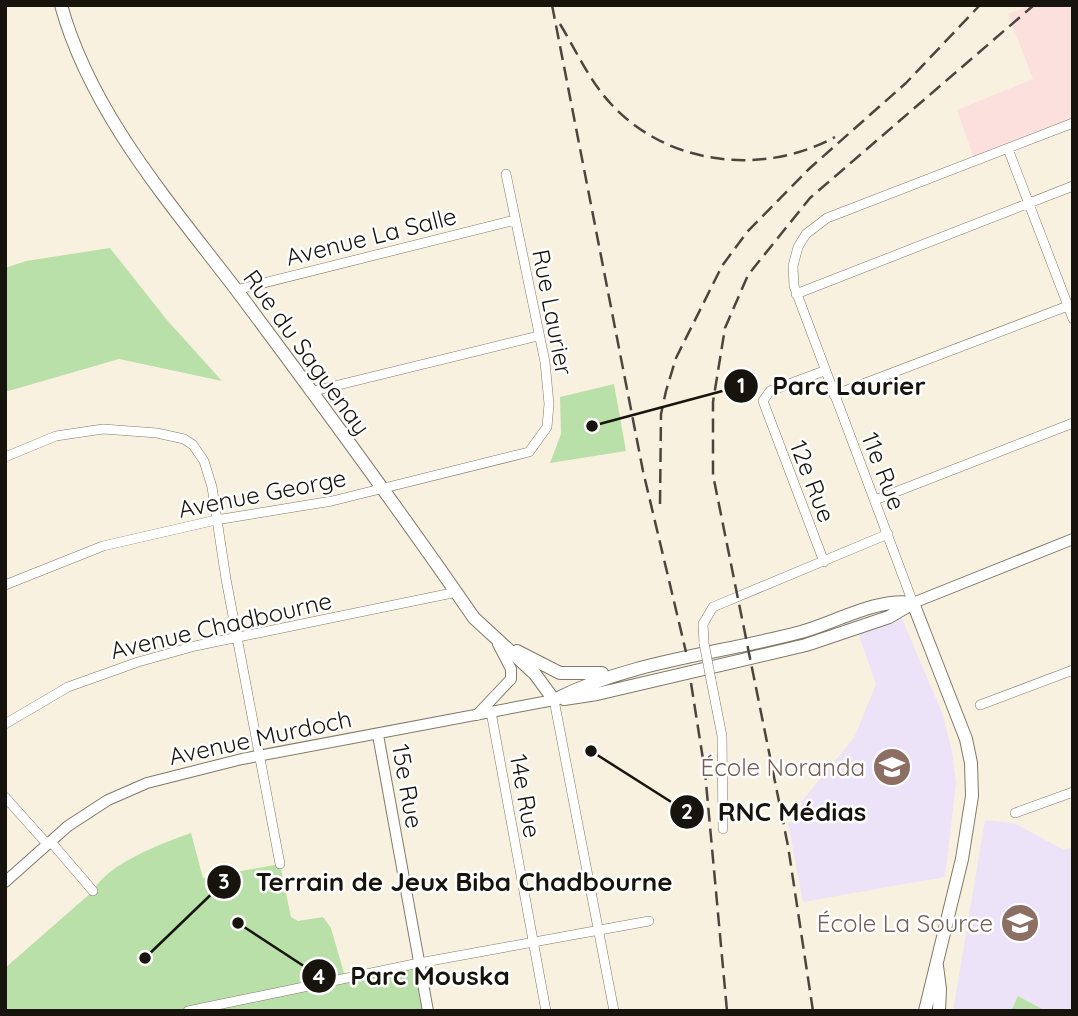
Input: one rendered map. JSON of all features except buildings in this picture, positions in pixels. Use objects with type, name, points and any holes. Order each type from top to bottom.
[{"type":"main road","name":"Rue du Saguenay","points":[[61,5],[77,51],[106,110],[160,189],[474,618],[535,674],[554,700]]},
{"type":"main road","name":"Avenue Murdoch","points":[[554,700],[591,681],[630,670],[778,638],[896,601],[913,603]]},
{"type":"main road","name":"Avenue Murdoch","points":[[554,700],[597,694],[806,645],[889,617],[913,603]]},
{"type":"main road","points":[[913,603],[966,739],[971,763],[970,818],[925,1011]]},
{"type":"main road","points":[[490,633],[523,656],[560,673],[630,670]]},
{"type":"main road","points":[[937,963],[939,1011]]},
{"type":"street","points":[[1073,123],[1008,149],[1070,305],[1073,319]]},
{"type":"street","name":"11e Rue","points":[[913,603],[796,294],[793,266],[806,234],[827,218],[1008,149]]},
{"type":"street","name":"Rue Laurier","points":[[506,174],[545,362],[549,417],[547,427],[529,452]]},
{"type":"street","points":[[796,294],[1073,186]]},
{"type":"street","name":"Avenue La Salle","points":[[236,290],[515,220]]},
{"type":"street","points":[[834,395],[1070,305]]},
{"type":"street","points":[[310,391],[538,336]]},
{"type":"street","name":"12e Rue","points":[[824,370],[769,391],[763,401],[824,562]]},
{"type":"street","points":[[875,500],[1073,423]]},
{"type":"street","points":[[5,457],[56,436],[103,429],[157,433],[184,439],[193,445],[208,470],[280,864]]},
{"type":"street","name":"Avenue George","points":[[5,585],[103,547],[216,520],[332,501],[529,452]]},
{"type":"street","points":[[723,829],[722,736],[704,643],[703,624],[713,607],[888,534]]},
{"type":"street","name":"Avenue Murdoch","points":[[913,603],[1073,539]]},
{"type":"street","name":"Avenue Chadbourne","points":[[5,724],[48,698],[92,677],[195,646],[457,593]]},
{"type":"street","points":[[477,715],[511,679],[508,662],[490,633]]},
{"type":"street","points":[[980,705],[1073,670]]},
{"type":"street","points":[[554,700],[614,1011]]},
{"type":"street","name":"Avenue Murdoch","points":[[5,882],[68,827],[127,790],[169,776],[554,700]]},
{"type":"street","name":"14e Rue","points":[[491,712],[546,1011]]},
{"type":"street","name":"15e Rue","points":[[377,735],[428,1011]]},
{"type":"street","points":[[1015,813],[1073,792]]},
{"type":"street","points":[[5,797],[93,891]]},
{"type":"street","points":[[188,1011],[419,963],[649,921]]},
{"type":"shaded area","points":[[1031,5],[1073,5],[1073,123],[975,161],[957,110],[1033,79],[1008,14]]},
{"type":"shaded area","name":"École Noranda","points":[[901,616],[943,715],[952,751],[956,783],[945,877],[803,902],[788,823],[802,819],[801,802],[854,738],[876,684],[858,633]]},
{"type":"shaded area","name":"École La Source","points":[[985,820],[1014,823],[1064,850],[1073,847],[1073,1011],[1046,1011],[1018,996],[1011,1011],[953,1011]]},
{"type":"green space","points":[[110,248],[167,320],[222,381],[119,359],[5,392],[5,268],[26,261]]},
{"type":"green space","points":[[614,384],[626,451],[550,463],[561,434],[560,397]]},
{"type":"green space","points":[[191,833],[203,878],[280,864],[291,917],[298,921],[323,917],[331,928],[346,980],[419,963],[428,1011],[5,1011],[5,968],[93,891],[110,872],[165,842]]},
{"type":"green space","points":[[1018,996],[1046,1011],[1011,1011]]},
{"type":"railway","points":[[552,5],[643,471],[686,652]]},
{"type":"railway","points":[[660,504],[661,414],[666,391],[676,358],[722,266],[747,232],[810,168],[906,83],[980,5]]},
{"type":"railway","points":[[813,1011],[788,846],[713,475],[713,402],[725,328],[748,275],[810,198],[1034,5]]},
{"type":"railway","points":[[560,24],[604,96],[635,125],[661,141],[689,152],[748,160],[778,157],[835,137]]},
{"type":"railway","points":[[691,683],[705,772],[727,1011]]},
{"type":"place","name":"Parc Laurier","points":[[592,426]]},
{"type":"place","name":"RNC Médias","points":[[591,751]]},
{"type":"place","name":"École Noranda","points":[[892,767]]},
{"type":"place","name":"Parc Mouska","points":[[238,923]]},
{"type":"place","name":"École La Source","points":[[1020,923]]},
{"type":"place","name":"Terrain de Jeux Biba Chadbourne","points":[[145,958]]}]
